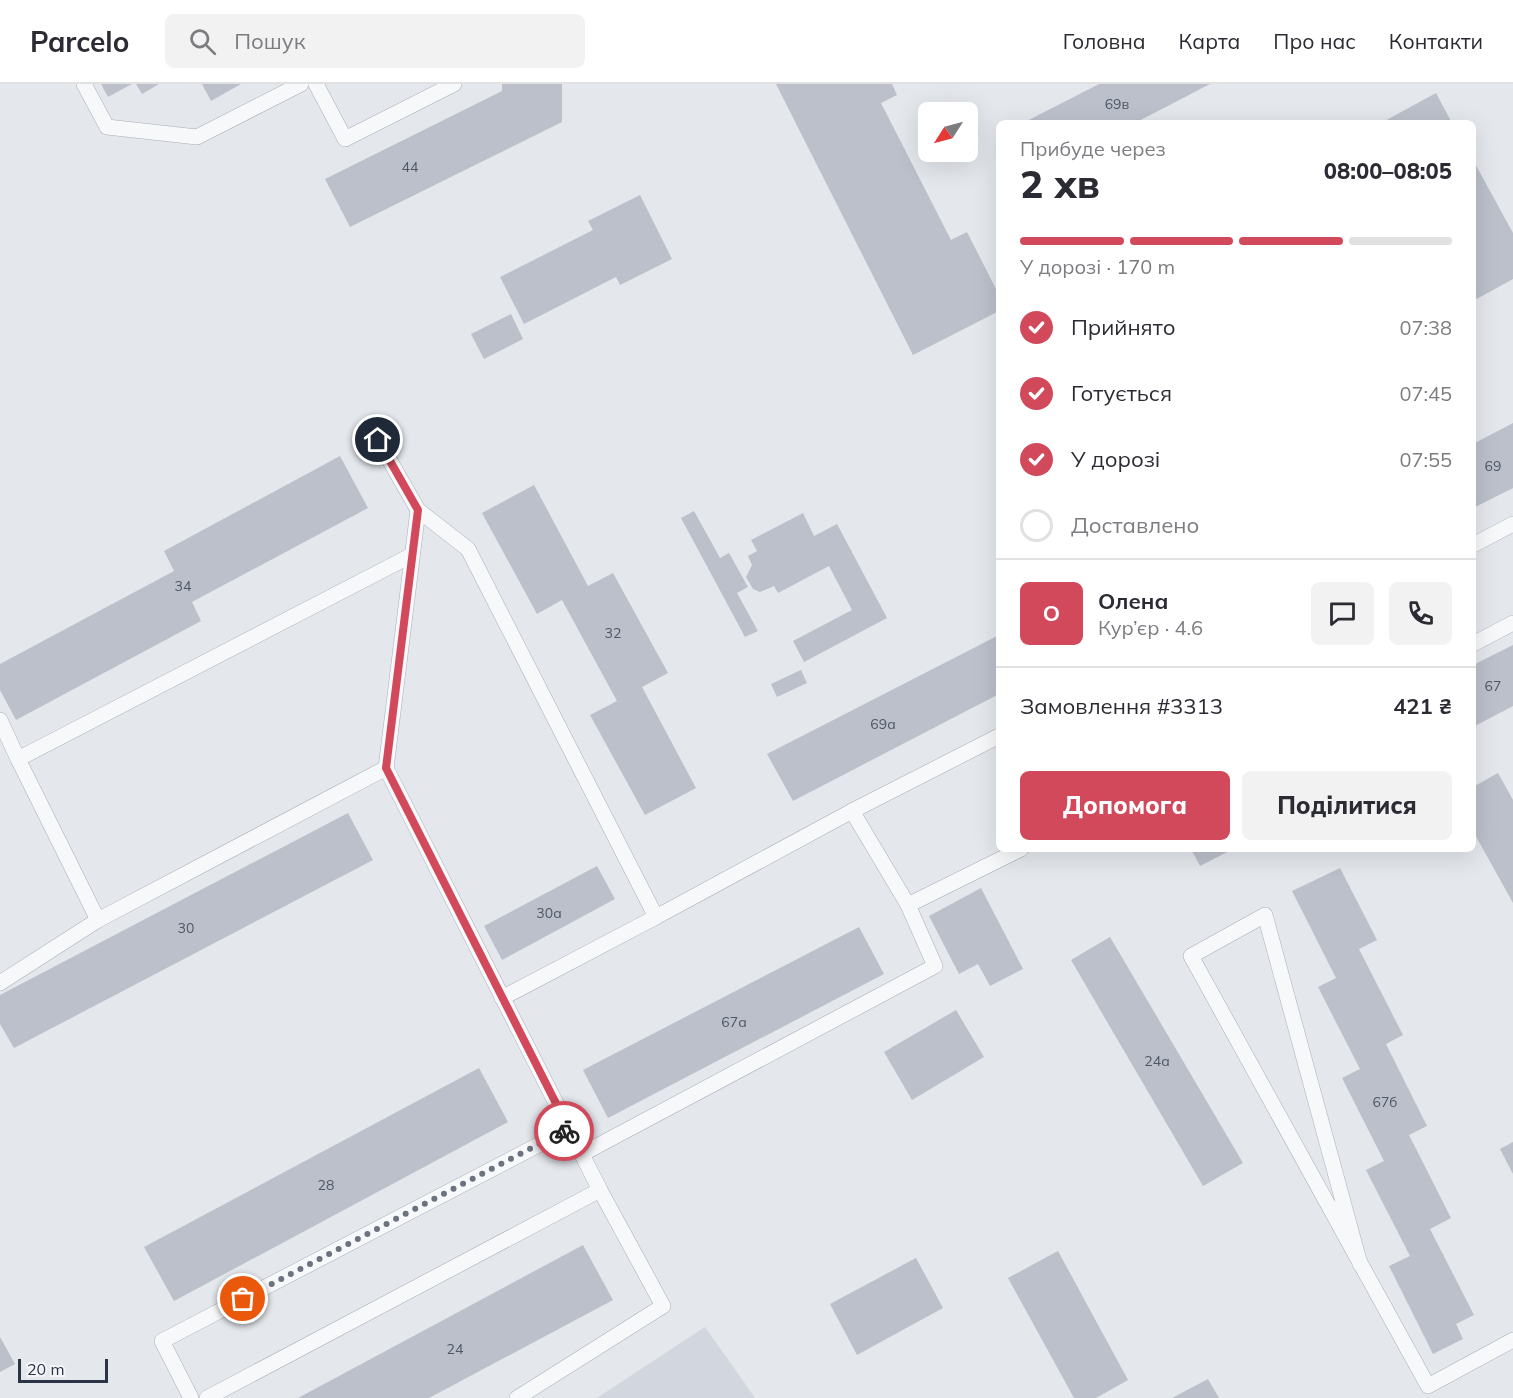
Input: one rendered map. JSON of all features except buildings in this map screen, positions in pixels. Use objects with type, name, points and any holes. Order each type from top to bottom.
[{"type":"lane","points":[[84,84],[107,127],[197,137],[301,84]]},
{"type":"lane","points":[[316,84],[345,139],[454,84]]},
{"type":"lane","points":[[378,440],[418,510],[468,549],[657,917]]},
{"type":"lane","points":[[418,510],[386,768],[600,1190],[663,1306],[517,1398]]},
{"type":"lane","points":[[1476,542],[1513,524]]},
{"type":"lane","points":[[18,759],[412,555]]},
{"type":"lane","points":[[1476,642],[1513,623]]},
{"type":"lane","points":[[0,720],[6,747],[18,759],[98,920]]},
{"type":"lane","points":[[502,999],[852,811],[996,738]]},
{"type":"lane","points":[[0,983],[98,920],[386,768]]},
{"type":"lane","points":[[582,1154],[935,966],[908,905],[852,811]]},
{"type":"lane","points":[[908,905],[1015,852]]},
{"type":"lane","points":[[1360,1264],[1265,915],[1191,956],[1360,1264],[1428,1386],[1513,1340]]},
{"type":"lane","points":[[191,1398],[162,1341],[569,1129]]},
{"type":"lane","points":[[207,1398],[600,1190]]},
{"type":"shaded area","points":[[705,1327],[755,1398],[597,1398]]},
{"type":"way so far","points":[[243,1299],[564,1131]]},
{"type":"route","points":[[378,440],[418,510],[386,768],[569,1129],[564,1131]]}]
